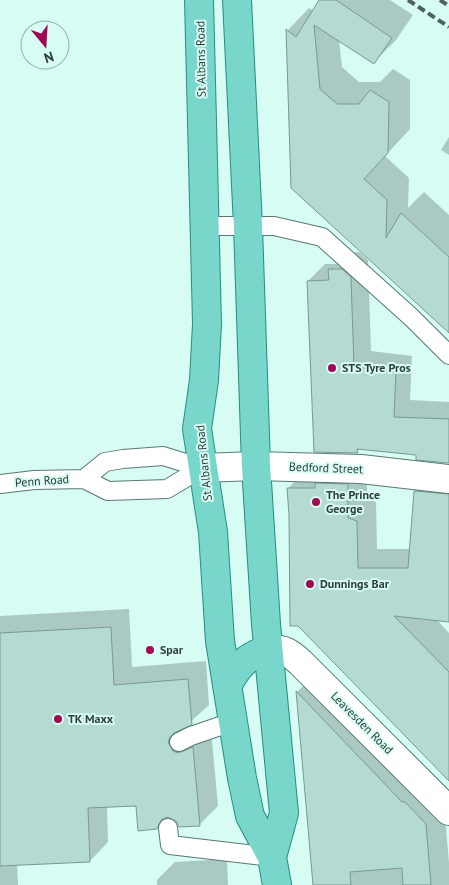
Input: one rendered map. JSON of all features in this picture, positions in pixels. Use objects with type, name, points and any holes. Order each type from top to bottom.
[{"type":"main road","name":"St Albans Road","points":[[199,0],[207,324],[204,380],[197,429],[213,532],[220,641],[232,722],[250,816],[272,857],[277,885]]},
{"type":"main road","name":"St Albans Road","points":[[237,0],[248,226],[256,466],[268,649],[284,814],[272,857]]},
{"type":"main road","points":[[227,686],[242,662],[252,655],[268,649]]},
{"type":"street","name":"Bedford Street","points":[[202,468],[256,466],[361,469],[449,479]]},
{"type":"street","name":"Leavesden Road","points":[[268,649],[282,649],[301,663],[449,810]]},
{"type":"lane","points":[[204,226],[274,226],[322,237],[411,317],[449,355]]},
{"type":"lane","name":"Penn Road","points":[[84,479],[105,462],[123,459],[163,456],[202,468]]},
{"type":"lane","name":"Penn Road","points":[[0,484],[34,480],[84,479],[108,491],[166,489],[202,468]]},
{"type":"lane","points":[[179,742],[232,722]]},
{"type":"lane","points":[[168,828],[170,845],[272,857]]},
{"type":"building","points":[[319,0],[336,0],[392,38],[374,64],[314,25],[320,89],[337,104],[359,104],[370,90],[389,102],[388,153],[364,179],[387,200],[386,238],[401,213],[449,257],[449,333],[291,188],[286,29],[296,37]]},
{"type":"building","points":[[328,269],[342,269],[351,277],[354,367],[396,372],[394,417],[449,419],[449,463],[416,460],[416,455],[357,449],[358,453],[314,452],[307,281],[329,280]]},
{"type":"building","points":[[315,483],[348,484],[348,518],[357,521],[358,568],[408,568],[414,491],[449,494],[449,622],[394,616],[449,672],[449,781],[298,626],[290,626],[287,488],[315,488]]},
{"type":"building","name":"TK Maxx","points":[[111,627],[114,685],[188,679],[192,725],[174,733],[168,742],[173,751],[178,753],[193,747],[200,826],[179,827],[176,821],[167,817],[161,820],[157,829],[138,831],[136,806],[88,808],[90,862],[0,866],[0,633]]},
{"type":"building","points":[[296,691],[402,802],[405,802],[426,824],[431,885],[403,885],[402,868],[350,872],[351,885],[313,885]]},
{"type":"railway","points":[[408,0],[449,27]]},
{"type":"railway","points":[[440,0],[449,6]]},
{"type":"place","name":"STS Tyre Pros","points":[[332,368]]},
{"type":"place","name":"The Prince George","points":[[316,502]]},
{"type":"place","name":"Dunnings Bar","points":[[310,584]]},
{"type":"place","name":"Spar","points":[[150,650]]},
{"type":"place","name":"TK Maxx","points":[[58,719]]}]
